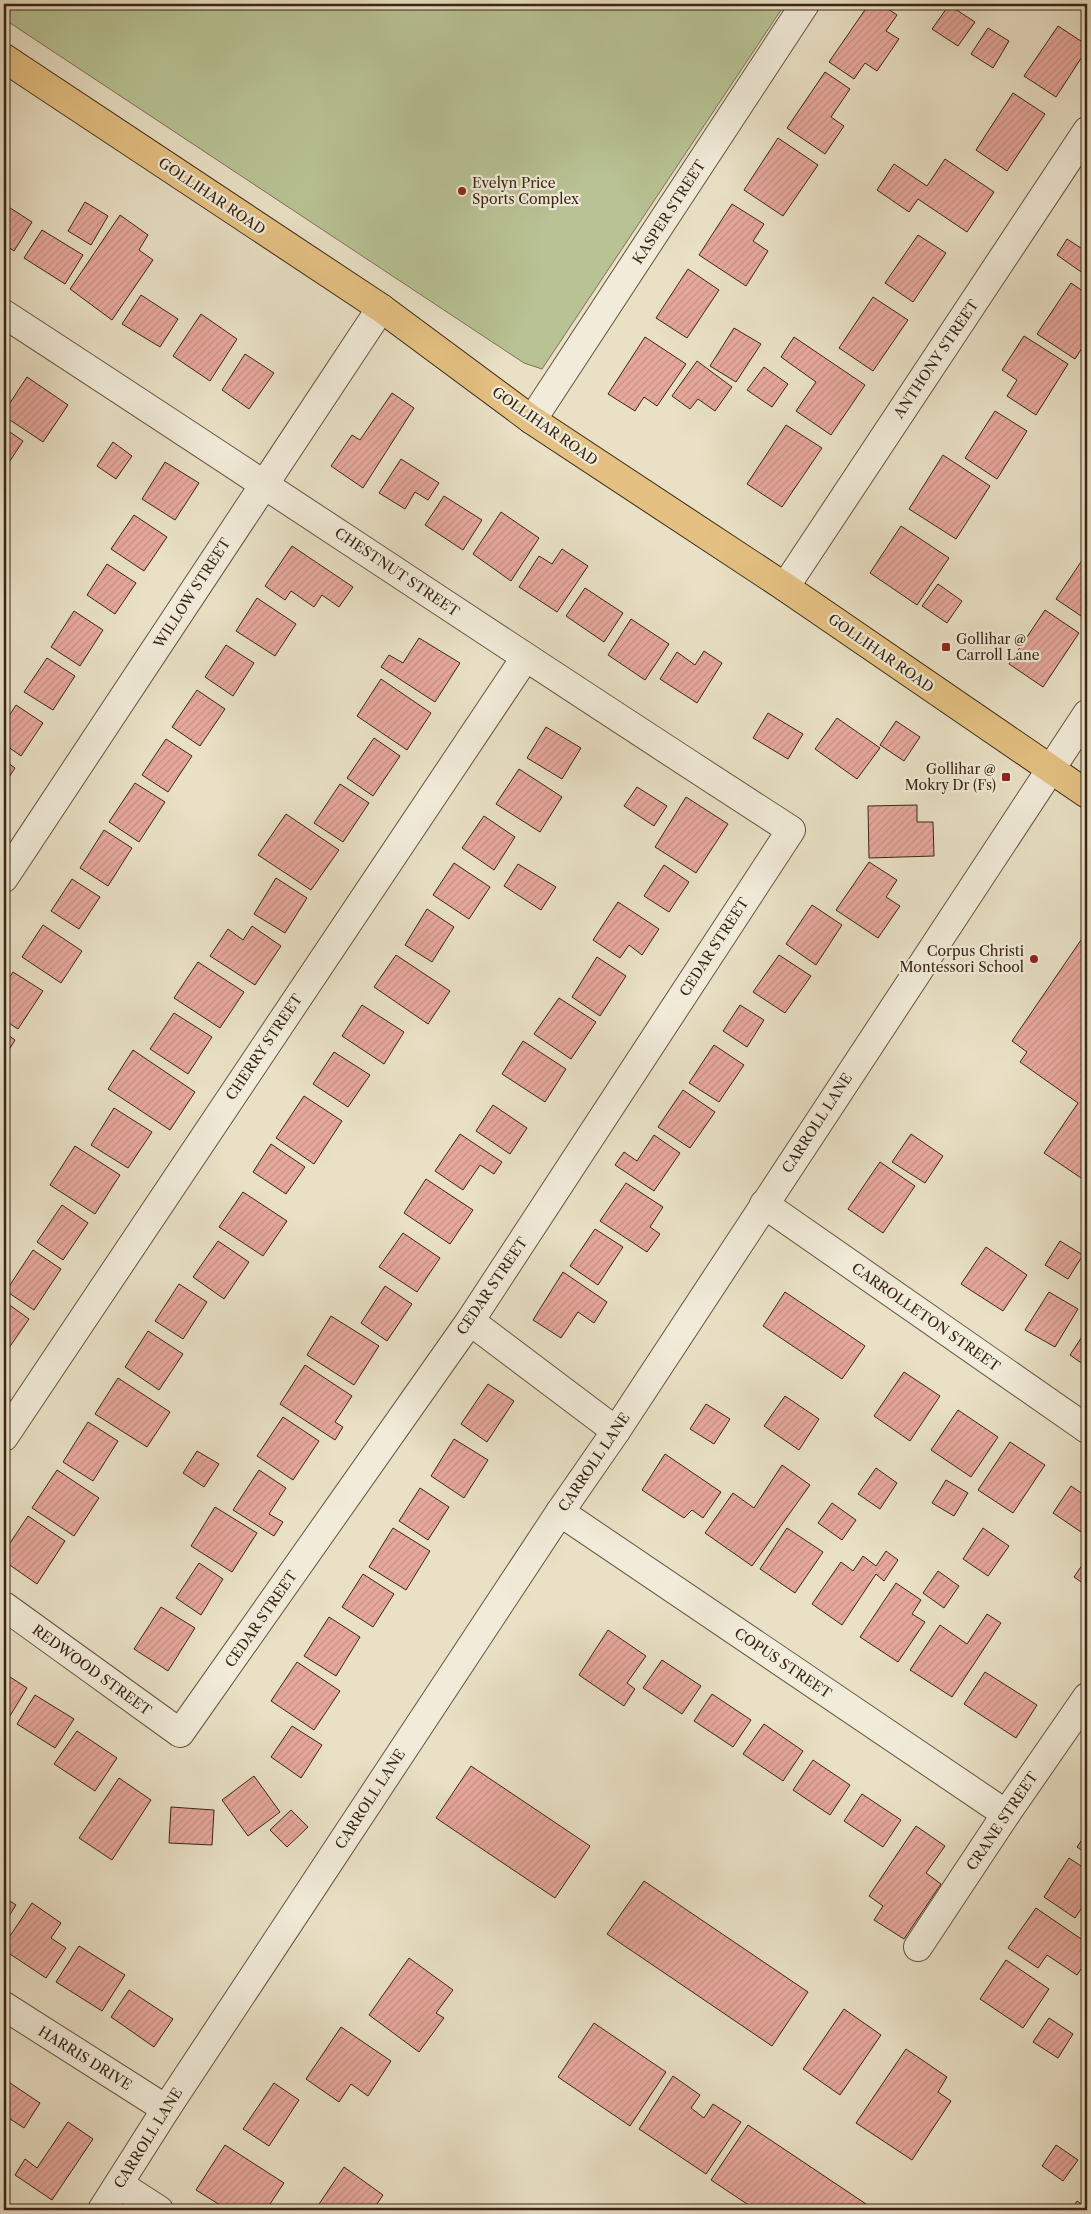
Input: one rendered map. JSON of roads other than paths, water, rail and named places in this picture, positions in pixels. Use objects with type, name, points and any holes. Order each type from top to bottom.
[{"type":"main road","name":"GOLLIHAR ROAD","points":[[4,58],[381,308],[532,420],[785,587],[1049,770],[1087,794]]},
{"type":"street","name":"KASPER STREET","points":[[532,420],[805,4]]},
{"type":"street","name":"ANTHONY STREET","points":[[785,587],[1087,130]]},
{"type":"street","name":"WILLOW STREET","points":[[4,878],[381,308]]},
{"type":"street","name":"CHESTNUT STREET","points":[[4,314],[265,483],[525,658],[791,830]]},
{"type":"street","name":"CHERRY STREET","points":[[4,1437],[525,658]]},
{"type":"street","name":"CARROLL LANE","points":[[102,2210],[166,2109],[560,1512],[616,1431],[1087,714]]},
{"type":"street","name":"CEDAR STREET","points":[[180,1733],[470,1321],[791,830]]},
{"type":"street","name":"CARROLLETON STREET","points":[[764,1204],[1087,1429]]},
{"type":"street","points":[[470,1321],[616,1431]]},
{"type":"street","name":"COPUS STREET","points":[[560,1512],[1006,1814]]},
{"type":"street","name":"REDWOOD STREET","points":[[4,1606],[180,1733]]},
{"type":"street","name":"CRANE STREET","points":[[918,1947],[1006,1814],[1087,1697]]},
{"type":"street","name":"HARRIS DRIVE","points":[[4,2006],[166,2109]]},
{"type":"street","points":[[119,2184],[159,2210]]},
{"type":"place","name":"Evelyn Price Sports Complex","points":[[462,191]]},
{"type":"place","name":"Gollihar @ Carroll Lane","points":[[946,647]]},
{"type":"place","name":"Gollihar @ Mokry Dr (Fs)","points":[[1006,777]]},
{"type":"place","name":"Corpus Christi Montessori School","points":[[1034,959]]}]
